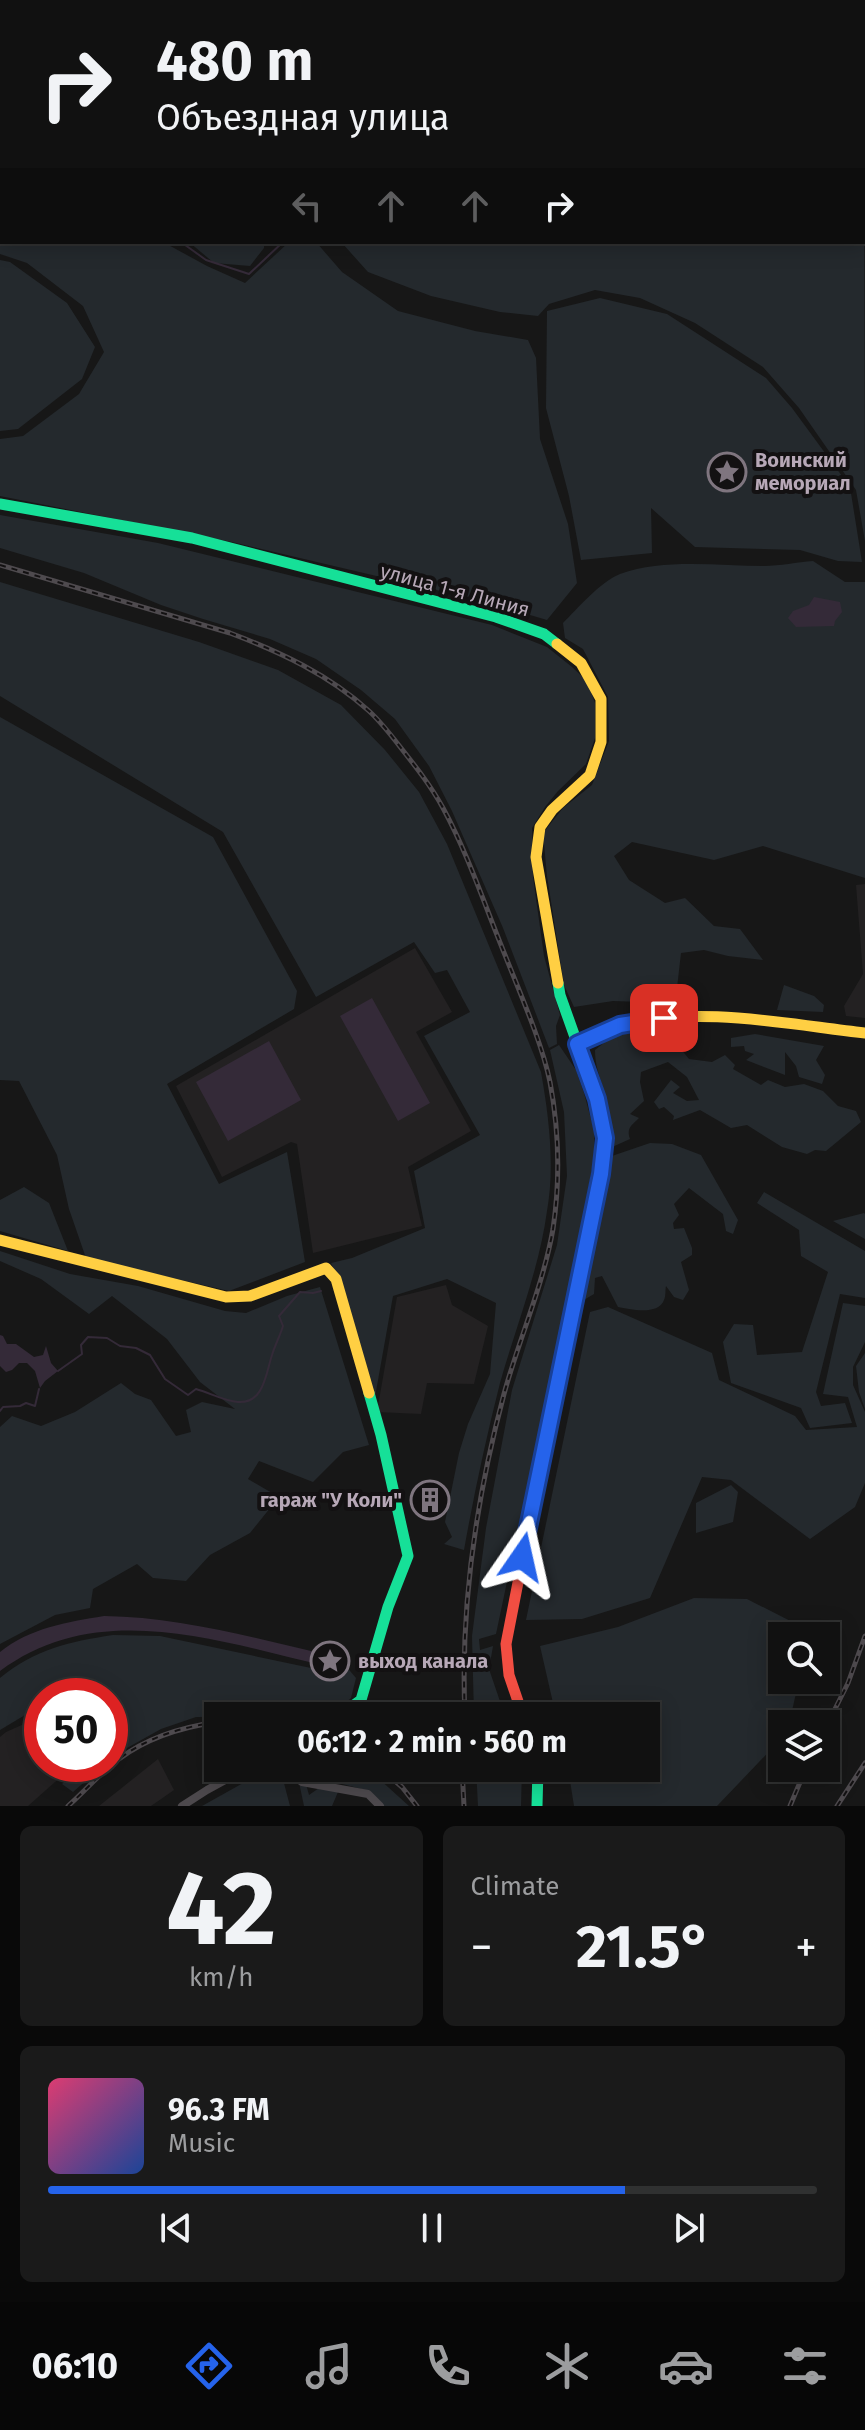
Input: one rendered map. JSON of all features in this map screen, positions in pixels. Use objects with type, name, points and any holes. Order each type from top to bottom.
[{"type":"street","name":"улица 1-я Линия","points":[[0,504],[192,538],[496,617],[544,634],[581,663],[601,699],[601,742],[590,775],[552,810],[540,827],[536,857],[560,995],[597,1099],[605,1138],[601,1174],[506,1644],[509,1675],[518,1702]]},
{"type":"street","points":[[577,1044],[620,1025],[664,1018],[713,1017],[865,1033]]},
{"type":"street","points":[[0,1240],[226,1297],[250,1296],[326,1268],[336,1279],[381,1435],[408,1556],[388,1607],[358,1702]]},
{"type":"street","points":[[182,1806],[222,1782]]},
{"type":"street","points":[[302,1782],[368,1794],[380,1806]]},
{"type":"street","points":[[537,1806],[538,1782]]},
{"type":"shaded area","points":[[0,244],[167,244],[245,283],[287,244],[318,244],[342,272],[398,311],[475,331],[528,340],[536,358],[540,439],[568,524],[577,583],[547,620],[483,601],[232,542],[0,496],[0,439],[23,436],[79,394],[104,352],[83,306],[27,263],[0,254]]},
{"type":"shaded area","points":[[191,244],[264,244],[250,266],[214,263]]},
{"type":"shaded area","points":[[343,244],[864,244],[865,541],[856,490],[799,408],[763,367],[695,323],[640,298],[595,290],[549,304],[538,316],[500,312],[431,296],[368,272]]},
{"type":"shaded area","points":[[0,260],[10,262],[67,303],[95,347],[82,379],[18,429],[0,431]]},
{"type":"shaded area","points":[[600,298],[667,314],[766,378],[850,487],[862,562],[838,561],[800,550],[695,547],[651,508],[652,553],[581,560],[569,496],[546,408],[547,311]]},
{"type":"shaded area","points":[[0,515],[158,543],[492,625],[547,647],[587,681],[595,703],[595,738],[586,764],[558,791],[532,828],[533,877],[544,956],[560,1015],[556,1026],[557,1044],[549,1048],[503,928],[452,811],[429,766],[395,719],[361,690],[316,659],[270,639],[161,605],[84,573],[0,548]]},
{"type":"shaded area","points":[[813,561],[845,582],[865,582],[865,878],[763,846],[714,860],[632,842],[614,856],[629,880],[665,903],[685,898],[714,926],[740,929],[763,960],[704,950],[681,953],[677,988],[671,1003],[613,1001],[574,1007],[564,985],[543,833],[563,808],[592,785],[609,741],[608,697],[583,649],[565,638],[563,623],[605,583],[637,569],[673,564],[764,566]]},
{"type":"shaded area","points":[[0,582],[199,642],[278,670],[341,705],[385,750],[419,792],[447,844],[541,1072],[551,1159],[539,1255],[500,1383],[464,1550],[444,1544],[452,1537],[445,1522],[459,1453],[490,1374],[496,1303],[447,1279],[393,1296],[375,1397],[342,1286],[331,1263],[352,1258],[425,1228],[414,1171],[480,1135],[424,1036],[470,1012],[447,970],[435,973],[414,942],[316,997],[223,832],[0,696]]},
{"type":"shaded area","points":[[814,597],[840,602],[842,612],[834,626],[796,627],[788,618],[793,611],[809,605]]},
{"type":"shaded area","points":[[0,717],[213,837],[297,991],[294,1009],[167,1084],[219,1184],[287,1152],[305,1262],[229,1291],[86,1258],[69,1209],[57,1155],[19,1081],[0,1080]]},
{"type":"shaded area","points":[[865,884],[865,1018],[846,1016],[844,1006],[863,974],[856,885]]},
{"type":"shaded area","points":[[415,948],[452,1012],[416,1032],[471,1131],[408,1167],[422,1226],[313,1253],[297,1144],[291,1142],[222,1177],[176,1086]]},
{"type":"shaded area","points":[[784,985],[814,996],[824,1005],[823,1012],[777,1010]]},
{"type":"shaded area","points":[[372,998],[430,1103],[398,1121],[340,1016]]},
{"type":"shaded area","points":[[651,1027],[667,1030],[664,1040],[676,1043],[689,1059],[712,1062],[725,1055],[735,1065],[733,1069],[761,1085],[768,1080],[785,1087],[804,1084],[823,1091],[838,1106],[856,1111],[861,1122],[826,1151],[815,1150],[807,1154],[782,1147],[747,1125],[731,1128],[700,1110],[673,1120],[674,1116],[664,1107],[659,1109],[654,1102],[671,1080],[680,1087],[673,1093],[687,1101],[699,1100],[687,1077],[668,1062],[641,1072],[644,1101],[630,1114],[639,1118],[629,1129],[630,1139],[610,1148],[606,1103],[595,1050],[616,1033]]},
{"type":"shaded area","points":[[755,1034],[824,1046],[816,1060],[825,1075],[822,1084],[799,1077],[796,1066],[785,1052],[785,1075],[746,1060],[754,1054],[745,1051],[744,1046],[731,1047],[731,1038]]},
{"type":"shaded area","points":[[269,1041],[301,1100],[228,1141],[196,1082]]},
{"type":"shaded area","points":[[559,1045],[576,1070],[594,1130],[594,1158],[496,1634],[479,1639],[480,1650],[493,1646],[489,1669],[500,1702],[474,1702],[472,1636],[486,1528],[512,1390],[557,1245],[567,1176],[564,1112],[550,1050]]},
{"type":"shaded area","points":[[650,1143],[672,1144],[701,1155],[738,1220],[733,1234],[726,1231],[723,1214],[689,1188],[674,1204],[679,1215],[673,1223],[674,1229],[684,1228],[692,1248],[692,1255],[681,1262],[689,1290],[683,1300],[674,1297],[666,1286],[664,1300],[656,1308],[618,1307],[602,1276],[595,1278],[594,1294],[582,1301],[609,1157]]},
{"type":"shaded area","points":[[24,1187],[49,1203],[68,1251],[0,1231],[0,1200]]},
{"type":"shaded area","points":[[764,1192],[865,1251],[865,1298],[840,1294],[816,1392],[821,1406],[845,1403],[852,1423],[810,1428],[801,1408],[731,1383],[723,1342],[734,1324],[753,1325],[757,1355],[802,1352],[828,1272],[801,1256],[799,1230],[757,1203]]},
{"type":"shaded area","points":[[864,1213],[865,1239],[833,1221]]},
{"type":"shaded area","points":[[0,1251],[70,1274],[138,1286],[225,1311],[246,1313],[287,1296],[320,1287],[369,1445],[343,1452],[313,1482],[259,1461],[248,1479],[279,1497],[250,1533],[210,1555],[186,1581],[153,1578],[137,1564],[93,1589],[90,1608],[55,1615],[0,1644],[0,1427],[12,1416],[41,1426],[75,1412],[121,1383],[135,1394],[151,1400],[176,1436],[191,1432],[186,1410],[202,1402],[235,1409],[200,1382],[167,1339],[112,1296],[89,1314],[41,1279],[0,1261]]},
{"type":"shaded area","points":[[446,1285],[452,1305],[488,1326],[474,1384],[427,1383],[421,1414],[377,1412],[397,1297]]},
{"type":"shaded area","points":[[843,1303],[865,1306],[865,1342],[853,1367],[853,1385],[865,1412],[865,1483],[855,1507],[810,1539],[731,1480],[702,1477],[650,1598],[582,1619],[526,1620],[590,1312],[608,1307],[712,1353],[719,1380],[795,1416],[806,1430],[857,1427],[848,1397],[823,1394]]},
{"type":"shaded area","points":[[0,1335],[7,1344],[16,1344],[34,1357],[43,1355],[46,1346],[51,1363],[58,1371],[40,1388],[35,1371],[27,1363],[19,1363],[6,1372],[0,1366]]},
{"type":"shaded area","points":[[865,1353],[865,1409],[856,1366]]},
{"type":"shaded area","points":[[731,1485],[738,1492],[733,1522],[696,1533],[696,1503]]},
{"type":"shaded area","points":[[694,1598],[747,1599],[792,1622],[768,1622],[768,1694],[796,1694],[792,1710],[768,1710],[768,1753],[717,1806],[574,1806],[570,1782],[660,1782],[660,1702],[553,1702],[540,1646],[618,1627]]},
{"type":"shaded area","points":[[104,1616],[161,1620],[245,1635],[328,1655],[326,1666],[201,1637],[118,1631],[77,1636],[38,1649],[0,1671],[0,1652],[24,1637],[63,1624]]},
{"type":"shaded area","points":[[113,1635],[160,1636],[330,1672],[345,1665],[356,1678],[351,1698],[347,1702],[204,1702],[204,1717],[161,1729],[128,1747],[128,1678],[24,1678],[24,1716],[0,1730],[0,1678],[40,1653]]},
{"type":"shaded area","points":[[24,1724],[24,1782],[55,1782],[28,1806],[0,1806],[0,1737]]},
{"type":"shaded area","points":[[158,1759],[174,1790],[151,1806],[99,1806]]},
{"type":"shaded area","points":[[64,1782],[84,1782],[73,1792],[62,1784]]},
{"type":"shaded area","points":[[245,1782],[284,1782],[290,1806],[202,1806]]},
{"type":"shaded area","points":[[299,1782],[306,1782],[309,1795],[319,1788],[338,1792],[332,1806],[304,1806]]},
{"type":"shaded area","points":[[335,1782],[382,1782],[409,1806],[384,1806],[369,1791]]},
{"type":"shaded area","points":[[477,1782],[522,1782],[521,1806],[478,1806]]},
{"type":"waterway","points":[[184,244],[206,260],[249,274],[281,244]]},
{"type":"waterway","points":[[58,1371],[82,1354],[81,1345],[88,1337],[107,1338],[120,1346],[136,1348],[150,1355],[165,1379],[188,1395],[196,1389],[228,1400],[247,1401],[259,1393],[262,1386],[283,1326],[279,1316],[300,1292],[321,1291]]},
{"type":"waterway","points":[[0,1411],[3,1407],[26,1403],[35,1406],[39,1389]]},
{"type":"railway","points":[[0,565],[230,633],[285,656],[337,686],[378,720],[423,777],[452,826],[476,880],[546,1067],[555,1119],[558,1174],[549,1250],[504,1394],[485,1473],[468,1594],[465,1702]]},
{"type":"railway","points":[[834,1710],[865,1636]]},
{"type":"railway","points":[[68,1806],[130,1751],[179,1730],[204,1725]]},
{"type":"railway","points":[[837,1806],[865,1763]]},
{"type":"railway","points":[[396,1782],[417,1806]]},
{"type":"railway","points":[[463,1782],[464,1806]]},
{"type":"railway","points":[[790,1806],[800,1782]]},
{"type":"traffic: fast","points":[[0,504],[192,538],[496,617],[544,634],[557,644]]},
{"type":"traffic: fast","points":[[544,1449],[601,1174],[605,1138],[597,1099],[558,983]]},
{"type":"traffic: fast","points":[[358,1702],[388,1607],[408,1556],[369,1393]]},
{"type":"traffic: fast","points":[[537,1806],[538,1782]]},
{"type":"traffic: slow","points":[[557,644],[581,663],[601,699],[601,742],[590,775],[552,810],[540,827],[536,857],[558,983]]},
{"type":"traffic: slow","points":[[577,1044],[617,1026],[678,1017],[741,1018],[865,1033]]},
{"type":"traffic: slow","points":[[0,1240],[226,1297],[250,1296],[326,1268],[336,1279],[369,1393]]},
{"type":"traffic: jam","points":[[518,1702],[509,1675],[506,1644],[544,1449]]},
{"type":"place","name":"Воинский мемориал","points":[[727,472]]},
{"type":"place","name":"гараж \"У Коли\"","points":[[430,1500]]},
{"type":"place","name":"выход канала","points":[[330,1661]]},
{"type":"route","points":[[522,1557],[601,1174],[605,1138],[597,1099],[577,1044],[620,1025],[664,1018]]}]
